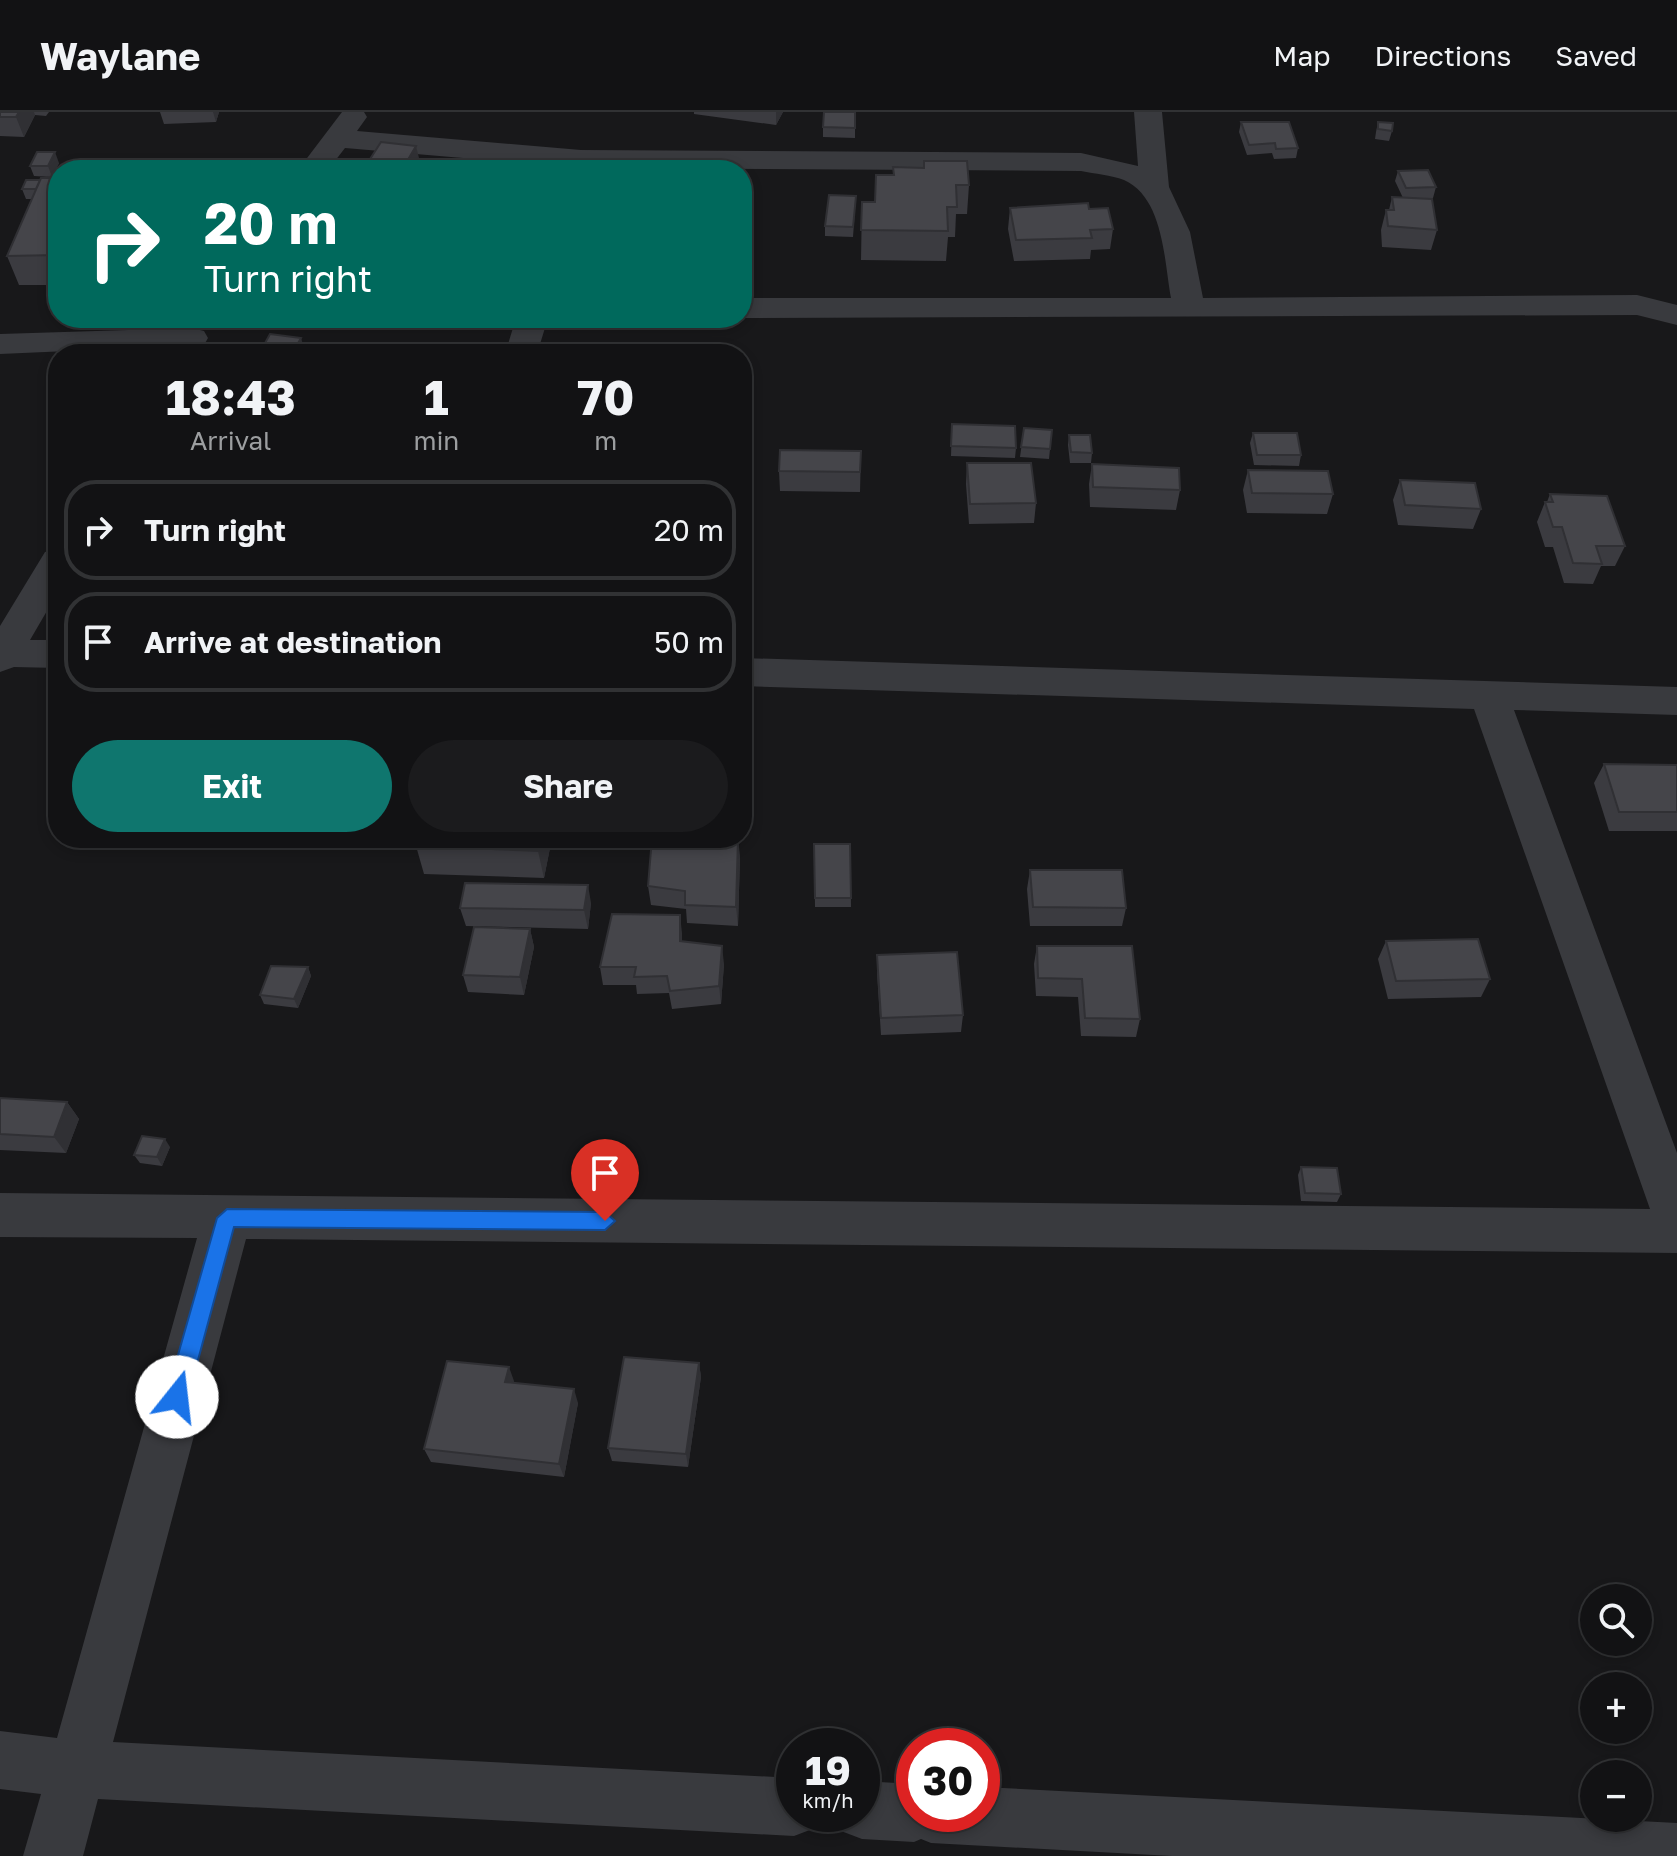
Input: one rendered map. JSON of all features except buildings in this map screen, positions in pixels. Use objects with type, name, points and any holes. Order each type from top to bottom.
[{"type":"street","points":[[320,160],[357,112]]},
{"type":"street","points":[[1148,112],[1155,185],[1168,207],[1188,305]]},
{"type":"street","points":[[336,138],[542,160]]},
{"type":"street","points":[[752,163],[1069,162],[1137,175],[1155,185]]},
{"type":"street","points":[[1637,305],[1677,290]]},
{"type":"street","points":[[752,308],[1188,305],[1388,309],[1637,305],[1677,315]]},
{"type":"street","points":[[0,344],[193,337]]},
{"type":"street","points":[[1,655],[48,577]]},
{"type":"street","points":[[1,655],[48,654]]},
{"type":"street","points":[[752,672],[1490,698],[1677,701]]},
{"type":"street","points":[[1490,698],[1677,1218]]},
{"type":"street","points":[[0,1215],[1677,1231]]},
{"type":"street","points":[[53,1856],[227,1218]]},
{"type":"street","points":[[0,1760],[77,1769],[776,1806]]},
{"type":"street","points":[[1000,1818],[1677,1853]]},
{"type":"route","points":[[177,1397],[227,1218],[605,1221]]}]
